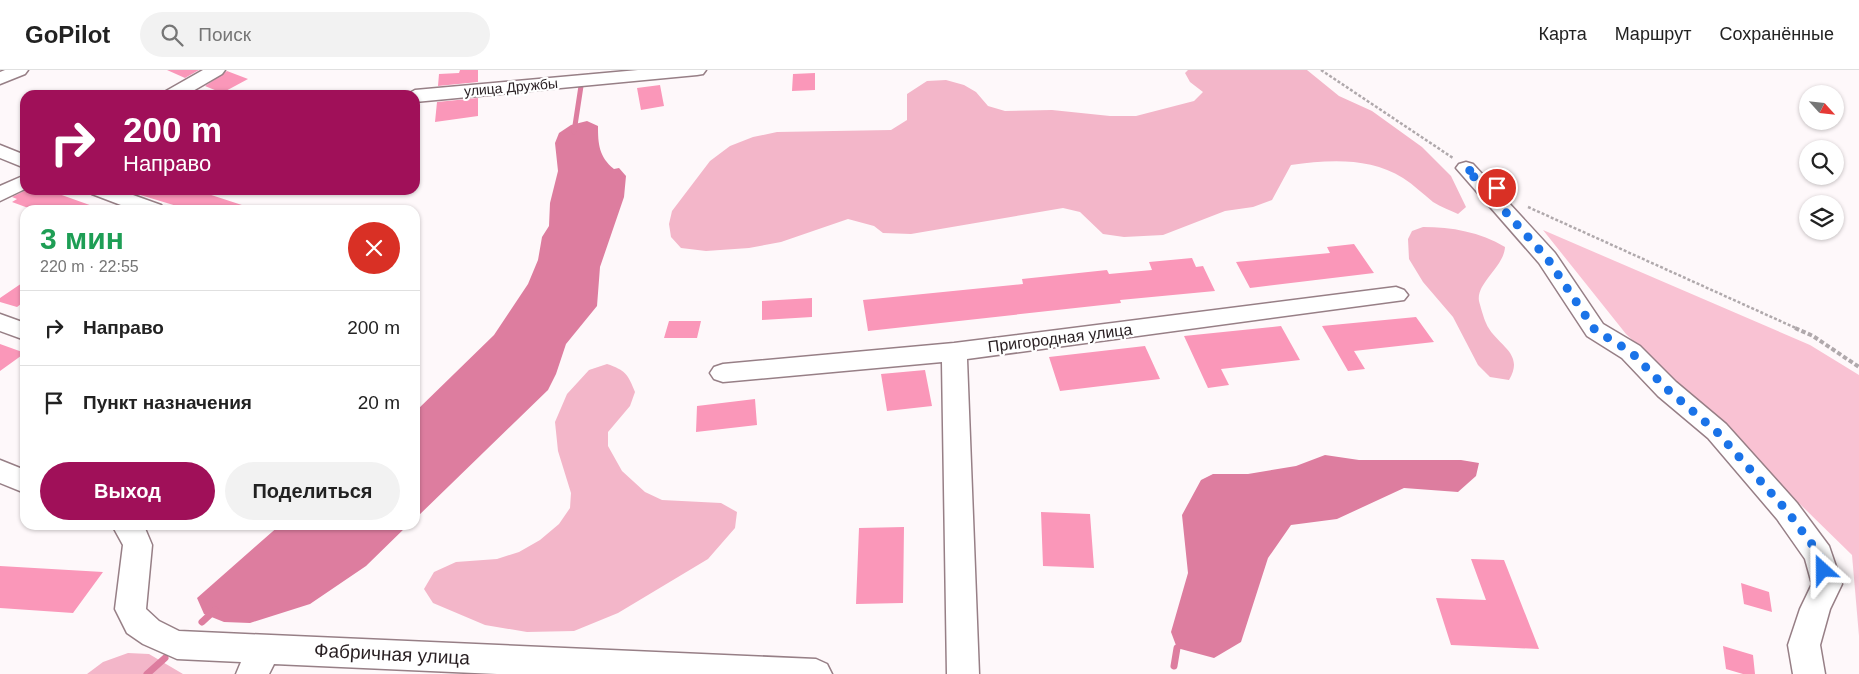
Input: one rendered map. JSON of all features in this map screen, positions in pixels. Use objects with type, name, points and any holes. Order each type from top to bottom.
[{"type":"street","points":[[0,79],[20,70]]},
{"type":"street","points":[[184,90],[216,70]]},
{"type":"street","name":"улица Дружбы","points":[[420,96],[697,70]]},
{"type":"street","points":[[0,151],[20,160]]},
{"type":"street","points":[[1466,168],[1547,258],[1595,330],[1631,352],[1667,389],[1717,432],[1787,511],[1820,555],[1827,584],[1814,609],[1804,645],[1809,674]]},
{"type":"street","points":[[0,195],[20,184]]},
{"type":"street","points":[[113,195],[140,205]]},
{"type":"street","name":"Пригородная улица","points":[[723,373],[954,352],[1396,295]]},
{"type":"street","points":[[0,322],[20,330]]},
{"type":"street","points":[[954,352],[963,674]]},
{"type":"street","points":[[0,471],[20,480]]},
{"type":"street","name":"Фабричная улица","points":[[130,530],[134,536],[138,550],[131,608],[134,618],[146,629],[177,645],[259,661],[816,674]]},
{"type":"path","points":[[1321,70],[1380,111],[1437,146],[1466,168]]},
{"type":"path","points":[[1521,202],[1580,232],[1813,336],[1859,367]]},
{"type":"shaded area","points":[[1188,70],[1307,70],[1339,96],[1372,111],[1422,147],[1451,176],[1466,207],[1458,214],[1433,202],[1403,178],[1390,171],[1363,163],[1334,161],[1291,165],[1272,200],[1253,207],[1225,211],[1163,235],[1124,237],[1103,234],[1080,212],[1063,208],[911,234],[883,233],[874,226],[848,219],[781,242],[749,248],[706,251],[681,248],[671,237],[669,224],[672,211],[710,161],[730,146],[753,137],[777,132],[891,130],[907,120],[907,94],[927,81],[946,80],[964,85],[976,92],[988,106],[1005,111],[1052,110],[1110,116],[1136,116],[1194,101],[1203,92],[1190,82],[1185,73]]},
{"type":"shaded area","points":[[587,121],[598,126],[602,155],[614,169],[619,168],[626,176],[624,197],[600,267],[597,306],[566,344],[556,374],[548,390],[420,514],[420,407],[494,335],[528,284],[538,260],[542,237],[549,226],[550,203],[558,171],[555,143],[559,133],[571,125]]},
{"type":"shaded area","points":[[1423,227],[1466,231],[1505,247],[1500,261],[1479,294],[1479,301],[1490,331],[1512,355],[1514,362],[1509,380],[1490,377],[1478,365],[1453,317],[1423,282],[1409,259],[1408,239],[1412,231]]},
{"type":"shaded area","points":[[1543,230],[1810,345],[1859,375],[1859,636],[1852,555],[1626,334]]},
{"type":"shaded area","points":[[607,364],[618,368],[625,374],[635,392],[630,406],[608,432],[608,446],[622,471],[645,492],[662,500],[721,503],[737,512],[735,528],[708,559],[618,613],[574,631],[527,632],[485,625],[433,603],[424,589],[434,572],[456,562],[497,559],[519,552],[540,540],[559,524],[570,508],[571,493],[558,451],[555,422],[567,394],[589,370]]},
{"type":"shaded area","points":[[1325,455],[1359,460],[1461,460],[1479,463],[1476,476],[1458,492],[1404,488],[1337,519],[1291,525],[1268,558],[1241,642],[1214,658],[1177,648],[1171,632],[1188,573],[1182,515],[1201,480],[1213,474],[1248,474],[1296,466]]},
{"type":"shaded area","points":[[274,530],[403,530],[366,566],[310,604],[250,623],[224,622],[204,614],[197,598]]},
{"type":"shaded area","points":[[128,653],[149,654],[183,674],[87,674],[103,662]]},
{"type":"building","points":[[167,70],[199,70],[185,78]]},
{"type":"building","points":[[460,70],[478,70],[478,82],[438,86],[439,74],[459,73]]},
{"type":"building","points":[[227,71],[248,79],[228,90],[215,90],[205,86]]},
{"type":"building","points":[[815,73],[815,90],[792,91],[793,74]]},
{"type":"building","points":[[660,85],[664,106],[641,110],[637,88]]},
{"type":"building","points":[[478,98],[478,116],[435,122],[437,102]]},
{"type":"building","points":[[20,193],[20,195],[62,195],[90,205],[20,205],[12,202],[17,199],[12,197]]},
{"type":"building","points":[[140,195],[211,195],[242,205],[173,205]]},
{"type":"building","points":[[1354,244],[1374,273],[1250,288],[1236,262],[1330,253],[1327,247]]},
{"type":"building","points":[[1192,258],[1196,267],[1203,266],[1215,291],[1120,300],[1121,303],[868,331],[863,300],[1023,284],[1022,279],[1107,270],[1109,274],[1152,270],[1149,262]]},
{"type":"building","points":[[20,284],[20,305],[17,307],[0,302],[0,298]]},
{"type":"building","points":[[812,298],[812,317],[762,320],[762,301]]},
{"type":"building","points":[[1416,317],[1434,342],[1354,351],[1365,369],[1348,371],[1322,326]]},
{"type":"building","points":[[669,321],[701,321],[697,338],[664,338]]},
{"type":"building","points":[[1281,326],[1300,360],[1221,369],[1229,385],[1208,388],[1184,336]]},
{"type":"building","points":[[0,344],[20,351],[20,357],[0,371]]},
{"type":"building","points":[[1145,346],[1160,379],[1060,391],[1049,357]]},
{"type":"building","points":[[925,370],[932,406],[887,411],[881,374]]},
{"type":"building","points":[[755,399],[757,425],[696,432],[697,406]]},
{"type":"building","points":[[1041,512],[1090,514],[1094,568],[1043,566]]},
{"type":"building","points":[[904,527],[903,603],[856,604],[859,528]]},
{"type":"building","points":[[1471,559],[1504,560],[1539,649],[1451,645],[1436,598],[1486,600]]},
{"type":"building","points":[[0,566],[103,572],[73,613],[0,608]]},
{"type":"building","points":[[1741,583],[1769,592],[1772,612],[1744,604]]},
{"type":"building","points":[[1723,646],[1753,655],[1755,674],[1743,674],[1726,669]]},
{"type":"waterway","points":[[574,132],[581,86]]},
{"type":"waterway","points":[[202,622],[215,610]]},
{"type":"waterway","points":[[1174,666],[1177,648]]},
{"type":"waterway","points":[[147,674],[165,658]]},
{"type":"route","points":[[1497,188],[1466,168],[1547,258],[1595,330],[1631,352],[1667,389],[1717,432],[1787,511],[1820,555],[1823,570]]}]
